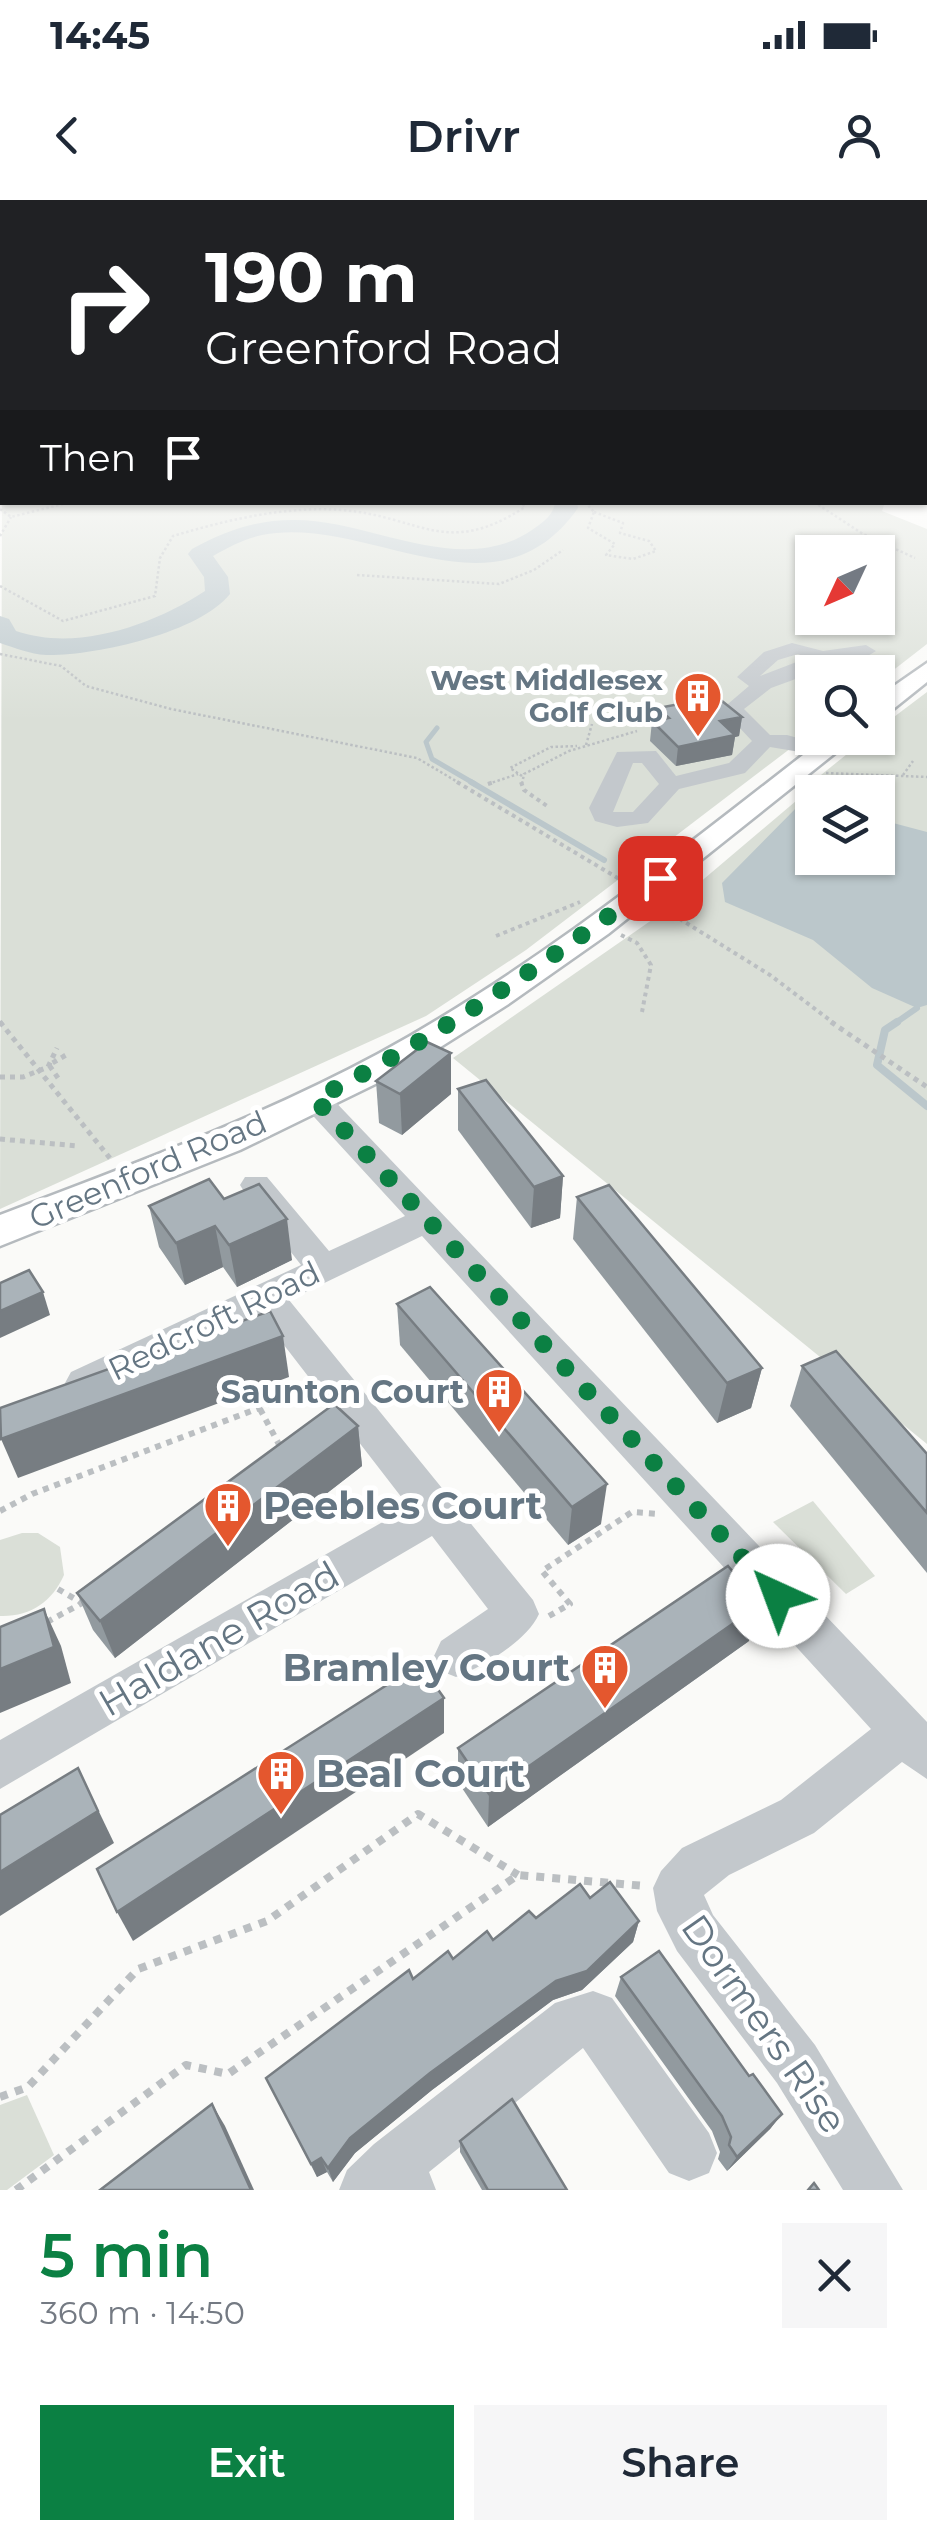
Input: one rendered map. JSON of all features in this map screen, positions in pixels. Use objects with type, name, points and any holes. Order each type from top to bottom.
[{"type":"main road","points":[[895,695],[927,670]]},
{"type":"main road","name":"Greenford Road","points":[[0,1231],[126,1182],[315,1099],[443,1031],[590,913],[817,755]]},
{"type":"street","points":[[795,744],[764,741],[732,709],[764,684],[805,669],[820,656],[866,651]]},
{"type":"street","points":[[671,784],[737,768],[764,741]]},
{"type":"street","points":[[315,1099],[915,1744]]},
{"type":"street","points":[[256,1185],[322,1268]]},
{"type":"street","name":"Redcroft Road","points":[[53,1398],[428,1219]]},
{"type":"street","points":[[265,1295],[518,1614],[456,1656]]},
{"type":"street","name":"Haldane Road","points":[[0,1766],[437,1512]]},
{"type":"street","name":"Dormers Rise","points":[[876,2190],[796,2064],[695,1933],[682,1911],[678,1888],[688,1872],[707,1858],[782,1826],[828,1794],[915,1744]]},
{"type":"street","points":[[390,2182],[574,2022],[593,2017],[689,2153]]},
{"type":"path","points":[[0,586],[20,593],[63,620],[78,619],[155,596],[160,558],[173,536]]},
{"type":"path","points":[[601,536],[615,544],[606,554],[633,559],[656,551],[649,541],[630,536]]},
{"type":"path","points":[[867,536],[915,558]]},
{"type":"path","points":[[356,576],[499,584],[534,570],[563,550]]},
{"type":"path","points":[[0,654],[61,666],[79,676],[86,686],[170,709],[418,758],[598,863]]},
{"type":"path","points":[[586,745],[592,724]]},
{"type":"path","points":[[488,784],[521,775],[586,745],[637,730]]},
{"type":"path","points":[[547,806],[524,790],[521,775],[510,768],[566,744],[580,748]]},
{"type":"path","points":[[827,755],[902,776],[927,776]]},
{"type":"path","points":[[527,758],[539,765]]},
{"type":"path","points":[[902,776],[912,760]]},
{"type":"path","points":[[660,906],[770,975],[866,1048],[927,1087]]},
{"type":"path","points":[[496,936],[590,913],[637,943],[651,966],[642,1012]]},
{"type":"path","points":[[0,1021],[126,1182]]},
{"type":"path","points":[[49,1065],[57,1048]]},
{"type":"path","points":[[0,1077],[23,1077],[66,1055]]},
{"type":"path","points":[[49,1065],[58,1078]]},
{"type":"path","points":[[0,1140],[78,1146]]},
{"type":"path","points":[[0,1512],[32,1494],[260,1409],[333,1377]]},
{"type":"path","points":[[260,1409],[284,1453],[269,1465]]},
{"type":"path","points":[[518,1614],[550,1616],[570,1604],[542,1571],[632,1512],[704,1516]]},
{"type":"path","points":[[58,1589],[82,1603]]},
{"type":"path","points":[[40,1626],[98,1592]]},
{"type":"path","points":[[0,2096],[28,2087],[138,1970],[267,1921],[418,1814],[518,1876],[678,1888]]},
{"type":"path","points":[[16,2190],[186,2066],[228,2074],[518,1876]]},
{"type":"shaded area","points":[[2,536],[795,536],[795,635],[895,635],[895,536],[927,536],[927,644],[895,669],[895,655],[795,655],[795,745],[526,950],[426,1016],[0,1209]]},
{"type":"shaded area","points":[[927,692],[927,1444],[453,1058],[672,906],[795,802],[795,875],[895,875],[895,775],[821,775],[846,755],[895,755],[895,716]]},
{"type":"shaded area","points":[[795,809],[795,875],[895,875],[895,824],[927,832],[927,1005],[917,1008],[872,988],[813,940],[725,902],[722,883]]},
{"type":"shaded area","points":[[813,1501],[875,1576],[846,1594],[773,1522]]},
{"type":"shaded area","points":[[38,1533],[60,1547],[64,1575],[39,1606],[21,1614],[0,1616],[0,1540]]},
{"type":"shaded area","points":[[27,2095],[54,2155],[7,2190],[0,2190],[0,2105]]},
{"type":"building","points":[[717,697],[742,717],[720,721],[735,735],[678,747],[652,721],[669,718],[658,708]]},
{"type":"building","points":[[427,1042],[451,1053],[400,1094],[376,1081]]},
{"type":"building","points":[[486,1080],[563,1176],[534,1187],[458,1089]]},
{"type":"building","points":[[209,1179],[224,1199],[259,1184],[287,1219],[229,1245],[215,1226],[176,1243],[149,1206]]},
{"type":"building","points":[[609,1185],[762,1368],[727,1383],[577,1197]]},
{"type":"building","points":[[29,1270],[43,1292],[0,1311],[0,1283]]},
{"type":"building","points":[[430,1287],[607,1484],[572,1507],[397,1304]]},
{"type":"building","points":[[270,1311],[283,1336],[1,1439],[0,1408]]},
{"type":"building","points":[[836,1351],[927,1454],[927,1513],[802,1366]]},
{"type":"building","points":[[334,1404],[358,1426],[100,1621],[77,1593]]},
{"type":"building","points":[[728,1566],[761,1604],[489,1794],[458,1748]]},
{"type":"building","points":[[44,1609],[54,1647],[0,1669],[0,1627]]},
{"type":"building","points":[[420,1664],[444,1698],[117,1912],[97,1869]]},
{"type":"building","points":[[78,1768],[98,1811],[0,1872],[0,1815]]},
{"type":"building","points":[[610,1882],[639,1921],[587,1971],[556,1981],[430,2073],[350,2138],[328,2168],[321,2158],[311,2164],[266,2078],[409,1970],[413,1979],[448,1951],[453,1959],[487,1931],[493,1940],[529,1911],[536,1918],[580,1884],[590,1898]]},
{"type":"building","points":[[659,1951],[749,2076],[753,2074],[782,2114],[737,2157],[729,2145],[731,2137],[722,2116],[621,1977]]},
{"type":"building","points":[[512,2099],[567,2190],[488,2190],[460,2141]]},
{"type":"building","points":[[212,2104],[251,2190],[100,2190]]},
{"type":"waterway","points":[[0,624],[5,636],[44,647],[112,639],[158,625],[218,594],[216,577],[200,554],[233,536]]},
{"type":"waterway","points":[[358,536],[468,557],[511,550],[539,536]]},
{"type":"waterway","points":[[437,728],[426,742],[432,759],[475,784]]},
{"type":"waterway","points":[[471,782],[604,860]]},
{"type":"waterway","points":[[894,1024],[917,1008]]},
{"type":"waterway","points":[[894,1024],[885,1030],[877,1065],[927,1106]]},
{"type":"place","name":"West Middlesex Golf Club","points":[[698,738]]},
{"type":"place","name":"Saunton Court","points":[[499,1434]]},
{"type":"place","name":"Peebles Court","points":[[228,1548]]},
{"type":"place","name":"Bramley Court","points":[[605,1710]]},
{"type":"place","name":"Beal Court","points":[[281,1816]]},
{"type":"route","points":[[660,878],[583,937],[443,1031],[315,1099],[778,1596]]}]
